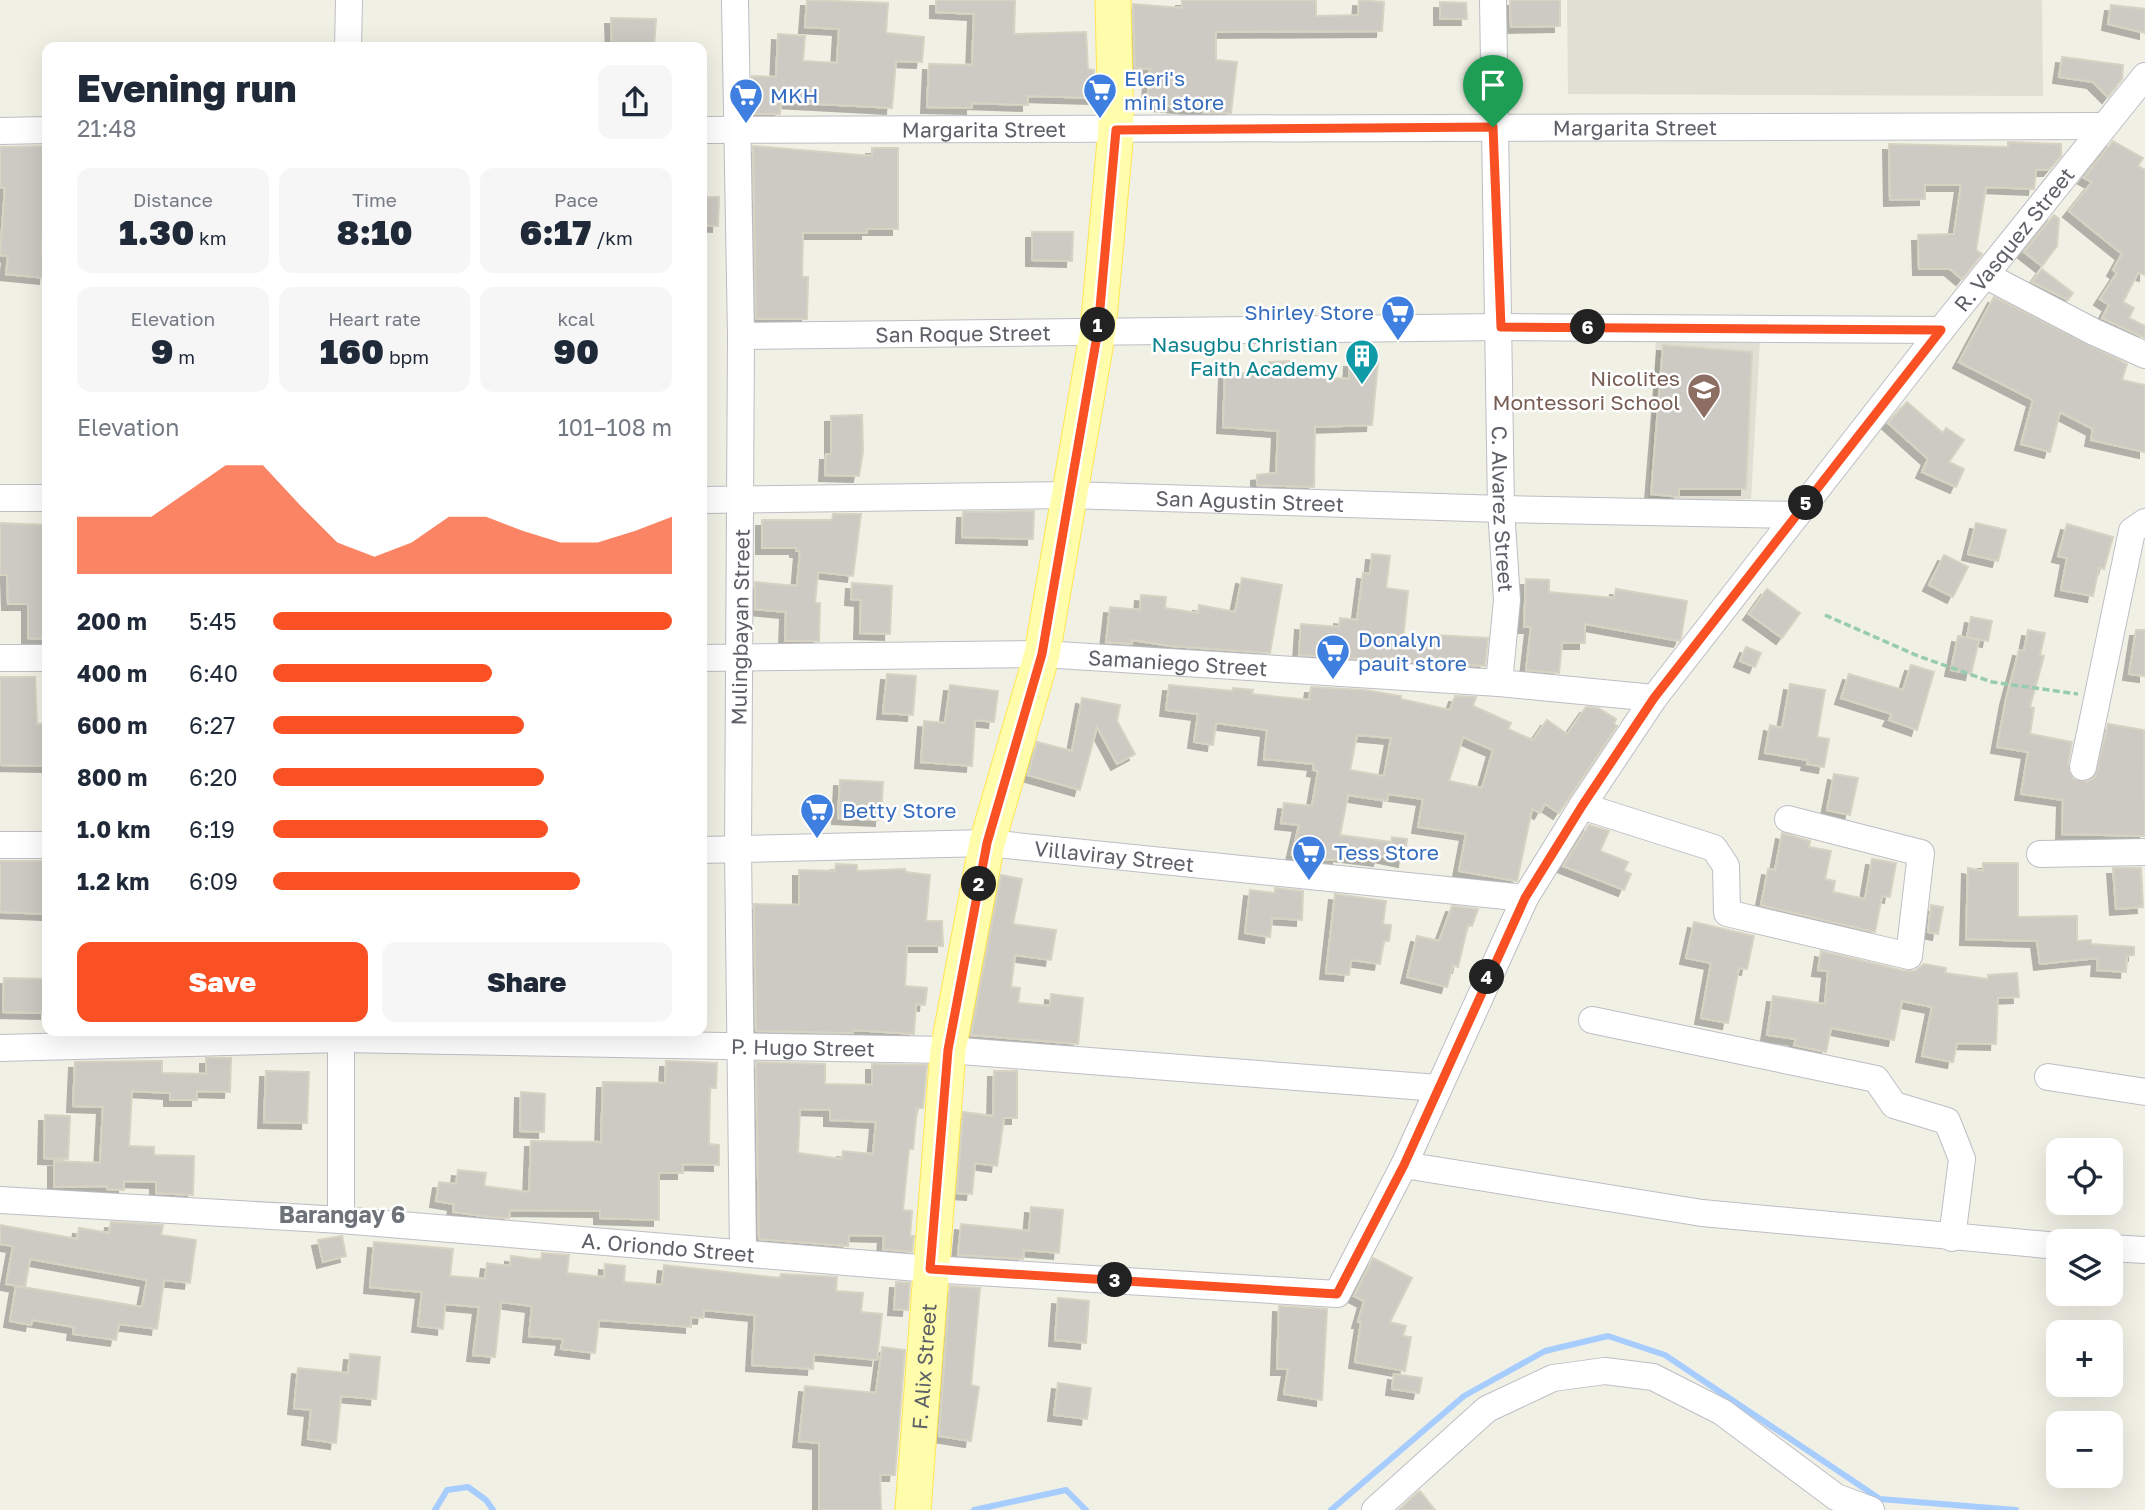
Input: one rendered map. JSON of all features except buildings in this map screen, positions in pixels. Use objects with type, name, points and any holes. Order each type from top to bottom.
[{"type":"main road","name":"F. Alix Street","points":[[914,1501],[948,1050],[987,843],[1042,654],[1098,330],[1116,130],[1113,0]]},
{"type":"street","points":[[348,42],[349,0]]},
{"type":"street","name":"Mulingbayan Street","points":[[735,0],[741,335],[738,850],[743,1253]]},
{"type":"street","name":"C. Alvarez Street","points":[[1493,0],[1493,127],[1501,327],[1501,509],[1507,600],[1499,682]]},
{"type":"street","name":"R. Vasquez Street","points":[[1337,1294],[1404,1165],[1525,898],[1582,806],[1654,698],[1941,330],[2145,76]]},
{"type":"street","name":"Margarita Street","points":[[707,130],[2104,125]]},
{"type":"street","points":[[0,131],[42,130]]},
{"type":"street","points":[[1985,275],[2094,332],[2145,355]]},
{"type":"street","name":"San Roque Street","points":[[741,335],[1501,327],[1941,330]]},
{"type":"street","name":"San Agustin Street","points":[[707,500],[1069,495],[1501,509],[1797,515]]},
{"type":"street","points":[[0,498],[42,498]]},
{"type":"street","points":[[2083,767],[2132,531],[2145,522]]},
{"type":"street","name":"Samaniego Street","points":[[707,658],[1042,654],[1499,682],[1654,698]]},
{"type":"street","points":[[0,659],[42,658]]},
{"type":"street","points":[[1582,806],[1714,848],[1726,866],[1727,913],[1909,956],[1921,853],[1788,819]]},
{"type":"street","name":"Villaviray Street","points":[[707,850],[987,843],[1525,898]]},
{"type":"street","points":[[0,845],[42,845]]},
{"type":"street","points":[[2040,854],[2145,852]]},
{"type":"street","points":[[1592,1020],[1876,1079],[1894,1105],[1947,1121],[1962,1159],[1952,1238]]},
{"type":"street","name":"P. Hugo Street","points":[[0,1048],[315,1036]]},
{"type":"street","points":[[341,1036],[341,1220]]},
{"type":"street","name":"P. Hugo Street","points":[[374,1036],[948,1050],[1438,1088]]},
{"type":"street","points":[[2048,1077],[2145,1092]]},
{"type":"street","points":[[1404,1165],[1702,1213],[2046,1245]]},
{"type":"street","name":"A. Oriondo Street","points":[[0,1200],[341,1220],[930,1269],[1337,1294]]},
{"type":"street","points":[[2123,1249],[2145,1250]]},
{"type":"street","points":[[1375,1510],[1487,1409],[1553,1378],[1605,1371],[1653,1377],[1722,1412],[1836,1497],[1871,1510]]},
{"type":"path","points":[[1825,615],[1918,656],[1992,682],[2097,697]]},
{"type":"shaded area","points":[[1567,0],[2042,0],[2043,96],[1568,94]]},
{"type":"shaded area","name":"Nicolites Montessori School","points":[[1656,338],[1760,341],[1751,499],[1648,501]]},
{"type":"waterway","points":[[1331,1510],[1464,1396],[1545,1351],[1608,1336],[1665,1355],[1880,1499],[2016,1510]]},
{"type":"waterway","points":[[435,1510],[447,1490],[468,1487],[486,1500],[493,1510]]},
{"type":"waterway","points":[[974,1510],[1066,1490],[1086,1510]]},
{"type":"place","name":"Eleri's mini store","points":[[1100,120]]},
{"type":"place","name":"MKH","points":[[746,125]]},
{"type":"place","name":"Shirley Store","points":[[1398,342]]},
{"type":"place","name":"Nasugbu Christian Faith Academy","points":[[1362,386]]},
{"type":"place","name":"Nicolites Montessori School","points":[[1704,420]]},
{"type":"place","name":"Donalyn pauit store","points":[[1333,681]]},
{"type":"place","name":"Betty Store","points":[[817,840]]},
{"type":"place","name":"Tess Store","points":[[1309,882]]},
{"type":"district","name":"Barangay 6","points":[[342,1214]]},
{"type":"route","points":[[1493,127],[1501,327],[1941,330],[1654,698],[1582,806],[1525,898],[1404,1165],[1337,1294],[930,1269],[948,1050],[987,843],[1042,654],[1098,330],[1116,130],[1493,127]]}]
